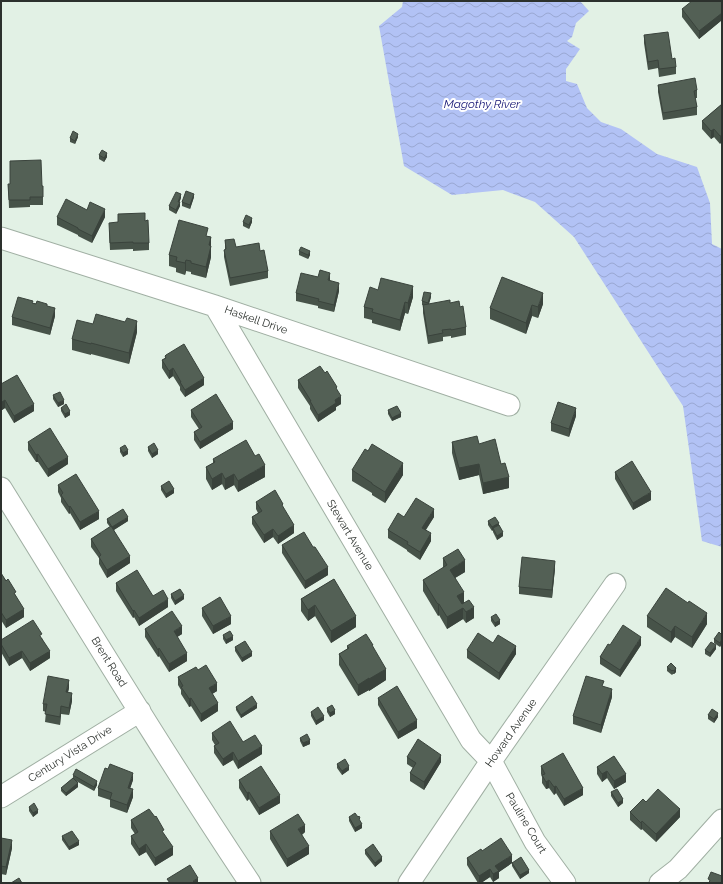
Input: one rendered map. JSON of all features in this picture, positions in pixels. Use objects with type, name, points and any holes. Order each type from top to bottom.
[{"type":"street","name":"Haskell Drive","points":[[1,238],[215,306],[509,406]]},
{"type":"street","name":"Stewart Avenue","points":[[215,306],[471,740],[490,761]]},
{"type":"street","name":"Brent Road","points":[[1,488],[140,711],[250,883]]},
{"type":"street","name":"Howard Avenue","points":[[408,883],[490,761],[615,584]]},
{"type":"street","name":"Century Vista Drive","points":[[1,797],[140,711]]},
{"type":"street","name":"Pauline Court","points":[[490,761],[535,842],[565,883]]},
{"type":"street","points":[[660,883],[678,869],[722,820]]},
{"type":"water","name":"Magothy River","points":[[403,1],[580,1],[589,11],[576,23],[572,37],[567,41],[580,49],[566,69],[566,81],[577,84],[587,108],[601,122],[621,129],[657,154],[697,167],[710,203],[712,244],[722,249],[722,547],[702,541],[683,406],[574,237],[535,202],[503,190],[452,195],[404,166],[379,26],[402,7]]},
{"type":"building","points":[[692,1],[721,1],[722,13],[699,31],[682,9]]},
{"type":"building","points":[[668,32],[672,59],[675,58],[676,67],[659,69],[658,60],[648,62],[644,35]]},
{"type":"building","points":[[695,78],[697,90],[694,91],[697,107],[663,113],[658,85]]},
{"type":"building","points":[[722,104],[722,135],[720,136],[714,129],[711,131],[702,121]]},
{"type":"building","points":[[73,131],[78,134],[75,141],[70,138]]},
{"type":"building","points":[[102,150],[107,153],[104,158],[99,155]]},
{"type":"building","points":[[41,160],[43,197],[30,197],[30,200],[9,200],[8,184],[10,184],[10,161]]},
{"type":"building","points":[[186,191],[194,194],[190,205],[182,202]]},
{"type":"building","points":[[176,192],[181,194],[178,202],[180,202],[176,210],[169,206]]},
{"type":"building","points":[[66,199],[87,210],[90,202],[105,209],[92,236],[57,217]]},
{"type":"building","points":[[145,213],[145,221],[148,220],[149,243],[110,243],[109,223],[118,222],[118,214]]},
{"type":"building","points":[[246,215],[252,218],[249,225],[243,222]]},
{"type":"building","points":[[179,220],[208,228],[206,236],[211,237],[209,245],[211,246],[206,267],[186,260],[185,263],[176,261],[177,257],[169,255]]},
{"type":"building","points":[[234,239],[236,247],[259,243],[260,251],[264,250],[268,271],[230,278],[224,250],[226,249],[225,240]]},
{"type":"building","points":[[301,247],[310,251],[308,255],[299,251]]},
{"type":"building","points":[[320,270],[330,273],[328,280],[339,283],[334,305],[318,301],[319,299],[296,293],[301,273],[318,277]]},
{"type":"building","points":[[502,277],[543,293],[538,307],[532,305],[526,323],[490,308]]},
{"type":"building","points":[[381,278],[413,286],[408,303],[405,302],[400,320],[372,312],[373,309],[364,307],[370,287],[378,290]]},
{"type":"building","points":[[424,292],[431,293],[428,303],[422,301]]},
{"type":"building","points":[[18,297],[33,301],[32,303],[36,304],[37,301],[55,308],[50,328],[12,317]]},
{"type":"building","points":[[450,300],[450,303],[459,301],[460,307],[463,306],[466,327],[442,330],[443,333],[428,336],[423,305]]},
{"type":"building","points":[[96,314],[125,322],[127,318],[137,321],[129,353],[72,339],[77,320],[93,324]]},
{"type":"building","points":[[184,344],[204,378],[185,390],[173,368],[169,371],[162,360],[166,358],[166,355]]},
{"type":"building","points":[[320,366],[325,373],[327,371],[341,396],[335,400],[336,403],[318,415],[298,380]]},
{"type":"building","points":[[17,375],[34,404],[14,416],[5,400],[2,402],[1,401],[1,384]]},
{"type":"building","points":[[60,392],[64,400],[58,403],[53,395]]},
{"type":"building","points":[[216,394],[233,422],[200,442],[194,432],[202,427],[191,410]]},
{"type":"building","points":[[558,402],[576,408],[569,429],[551,423]]},
{"type":"building","points":[[66,404],[70,411],[65,414],[61,408]]},
{"type":"building","points":[[397,406],[401,413],[392,418],[388,410]]},
{"type":"building","points":[[50,428],[68,457],[48,469],[38,454],[36,455],[28,442]]},
{"type":"building","points":[[477,436],[479,444],[495,439],[501,464],[505,463],[509,477],[483,483],[479,464],[459,468],[452,442]]},
{"type":"building","points":[[246,440],[255,456],[259,454],[265,465],[238,481],[234,474],[225,479],[222,473],[212,479],[206,467],[215,462],[213,459]]},
{"type":"building","points":[[154,443],[158,450],[152,454],[148,447]]},
{"type":"building","points":[[372,444],[403,463],[385,492],[352,470],[365,449],[368,451]]},
{"type":"building","points":[[125,445],[128,450],[123,453],[120,448]]},
{"type":"building","points":[[632,461],[651,492],[633,503],[615,472]]},
{"type":"building","points":[[76,474],[99,511],[80,522],[61,495],[63,493],[58,485]]},
{"type":"building","points":[[169,481],[174,489],[166,494],[161,486]]},
{"type":"building","points":[[275,490],[294,525],[278,536],[273,529],[264,535],[252,517],[262,511],[256,502]]},
{"type":"building","points":[[416,498],[434,509],[422,528],[431,533],[420,552],[407,544],[408,542],[388,530],[398,513],[404,517]]},
{"type":"building","points":[[123,509],[128,517],[112,527],[107,519]]},
{"type":"building","points":[[495,517],[499,523],[492,527],[488,521]]},
{"type":"building","points":[[499,525],[503,532],[497,536],[493,528]]},
{"type":"building","points":[[111,526],[130,556],[107,570],[99,557],[101,555],[91,539]]},
{"type":"building","points":[[304,532],[328,567],[305,581],[282,545]]},
{"type":"building","points":[[458,549],[465,560],[450,570],[464,592],[457,596],[462,604],[469,600],[474,607],[466,612],[463,608],[447,617],[423,580],[447,565],[443,558]]},
{"type":"building","points":[[522,557],[555,561],[552,590],[519,587]]},
{"type":"building","points":[[137,570],[153,596],[163,590],[168,599],[139,618],[116,583]]},
{"type":"building","points":[[1,573],[6,581],[8,579],[16,592],[14,593],[24,609],[6,620],[1,612]]},
{"type":"building","points":[[334,579],[356,616],[331,631],[315,605],[308,610],[301,599]]},
{"type":"building","points":[[666,588],[688,603],[689,601],[707,613],[692,637],[675,626],[671,632],[647,616]]},
{"type":"building","points":[[180,589],[184,595],[175,601],[171,594]]},
{"type":"building","points":[[220,597],[231,616],[213,626],[202,608]]},
{"type":"building","points":[[172,611],[182,626],[174,631],[187,653],[169,664],[145,629]]},
{"type":"building","points":[[496,614],[500,620],[495,623],[491,617]]},
{"type":"building","points":[[33,620],[42,634],[40,636],[50,651],[30,663],[22,651],[9,658],[1,644],[1,640]]},
{"type":"building","points":[[623,625],[641,637],[620,670],[600,657]]},
{"type":"building","points":[[230,631],[233,636],[226,640],[223,635]]},
{"type":"building","points":[[719,632],[722,635],[720,643],[714,639]]},
{"type":"building","points":[[478,633],[493,643],[498,635],[516,646],[499,673],[467,650]]},
{"type":"building","points":[[366,634],[386,669],[358,685],[339,654],[349,648],[347,646]]},
{"type":"building","points":[[245,641],[252,652],[242,658],[235,647]]},
{"type":"building","points":[[711,642],[716,645],[710,653],[705,650]]},
{"type":"building","points":[[671,663],[676,668],[674,671],[667,667]]},
{"type":"building","points":[[206,665],[217,683],[209,688],[218,703],[201,714],[191,698],[189,699],[181,687],[183,686],[178,677],[196,667],[198,670]]},
{"type":"building","points":[[48,676],[69,680],[66,692],[72,693],[69,708],[61,706],[60,717],[45,714],[47,704],[43,704]]},
{"type":"building","points":[[586,676],[604,681],[602,686],[612,689],[601,725],[573,716]]},
{"type":"building","points":[[397,686],[417,720],[398,732],[378,698]]},
{"type":"building","points":[[252,696],[257,704],[241,715],[236,707]]},
{"type":"building","points":[[332,705],[335,710],[330,713],[327,708]]},
{"type":"building","points":[[318,707],[324,716],[316,721],[311,712]]},
{"type":"building","points":[[712,709],[718,713],[714,719],[708,715]]},
{"type":"building","points":[[230,721],[243,742],[255,735],[262,746],[238,761],[233,752],[223,759],[214,746],[219,743],[212,733]]},
{"type":"building","points":[[307,734],[310,740],[303,743],[300,738]]},
{"type":"building","points":[[418,739],[441,755],[424,782],[410,773],[416,763],[407,757]]},
{"type":"building","points":[[563,753],[583,788],[564,799],[556,786],[554,787],[549,780],[546,782],[542,775],[545,774],[541,766]]},
{"type":"building","points":[[614,756],[626,774],[614,781],[607,771],[602,774],[597,767]]},
{"type":"building","points":[[345,759],[349,766],[342,771],[337,764]]},
{"type":"building","points":[[110,764],[133,773],[128,788],[133,789],[127,805],[110,799],[112,793],[98,788],[105,768],[108,769]]},
{"type":"building","points":[[261,766],[280,795],[259,808],[239,780]]},
{"type":"building","points":[[76,769],[97,781],[94,787],[73,775]]},
{"type":"building","points":[[73,778],[78,783],[66,793],[61,788]]},
{"type":"building","points":[[617,789],[623,799],[618,803],[611,792]]},
{"type":"building","points":[[658,789],[680,809],[656,834],[642,821],[641,823],[630,812],[643,799],[646,802]]},
{"type":"building","points":[[34,803],[38,810],[33,813],[29,807]]},
{"type":"building","points":[[149,809],[155,817],[156,816],[164,830],[162,831],[173,847],[155,858],[146,844],[139,849],[131,836],[138,832],[131,820]]},
{"type":"building","points":[[355,813],[358,817],[359,816],[362,824],[355,828],[349,817]]},
{"type":"building","points":[[298,814],[305,825],[298,829],[309,846],[287,859],[270,831]]},
{"type":"building","points":[[72,831],[79,841],[69,847],[62,836]]},
{"type":"building","points":[[1,838],[12,840],[6,867],[1,866]]},
{"type":"building","points":[[501,838],[512,855],[495,866],[499,871],[493,874],[490,869],[479,876],[467,858],[481,849],[482,851]]},
{"type":"building","points":[[373,844],[382,857],[375,863],[365,850]]},
{"type":"building","points":[[521,857],[529,870],[520,875],[512,863]]},
{"type":"building","points":[[190,865],[198,878],[193,881],[195,883],[170,883],[167,879]]},
{"type":"building","points":[[711,872],[722,876],[722,883],[709,883],[710,880],[708,879]]},
{"type":"building","points":[[19,878],[22,883],[11,883]]}]
